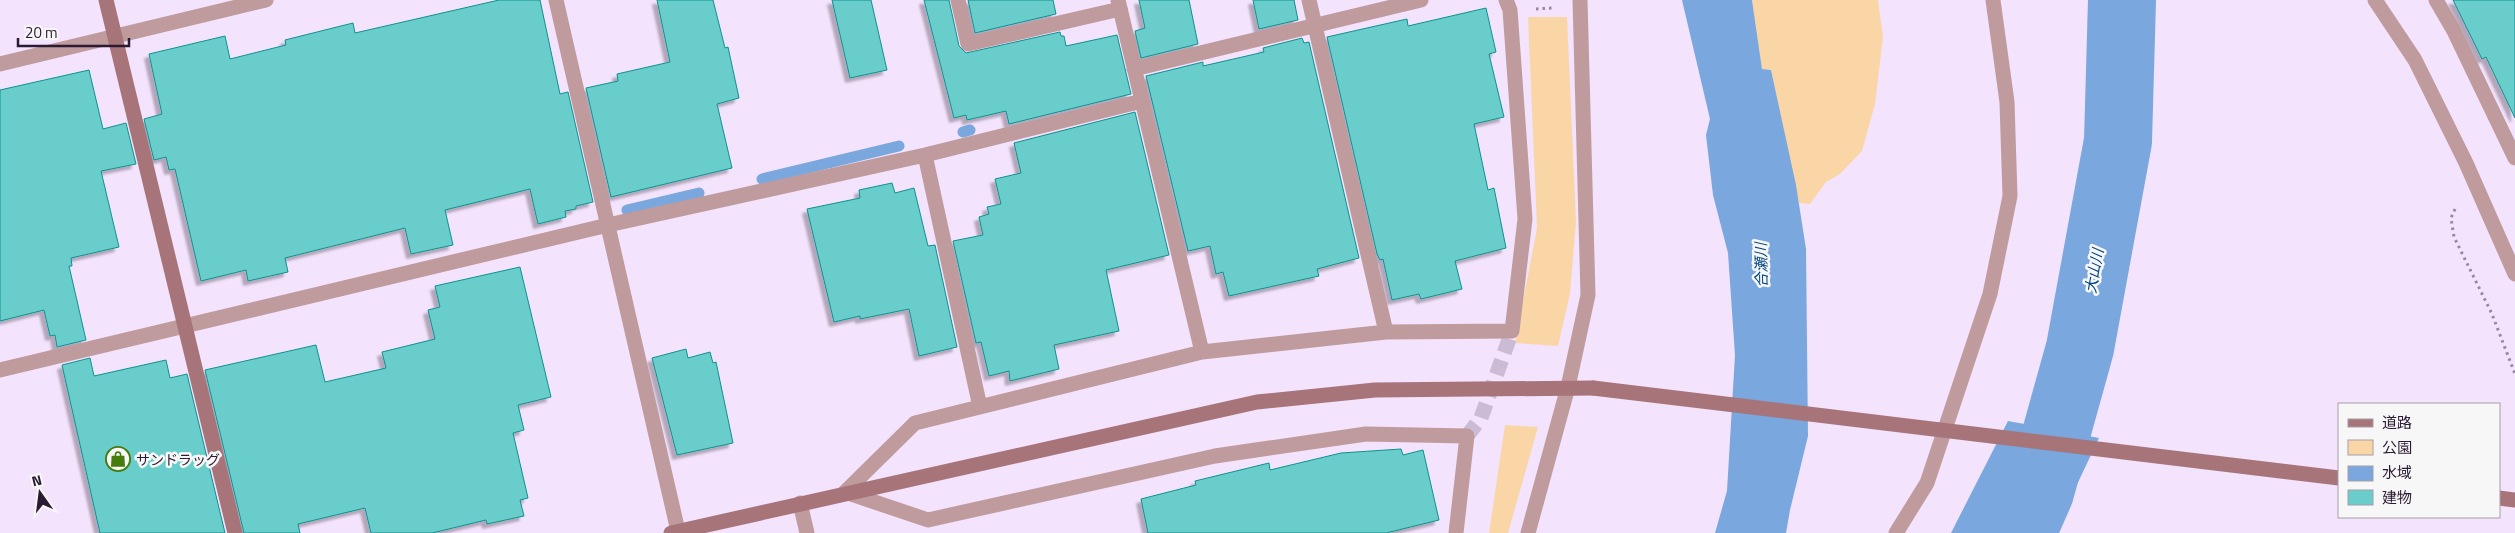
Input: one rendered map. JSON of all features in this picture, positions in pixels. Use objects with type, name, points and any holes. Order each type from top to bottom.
[{"type":"street","points":[[106,0],[235,533]]},
{"type":"street","points":[[0,64],[266,0]]},
{"type":"street","points":[[556,0],[608,225],[675,532],[844,492],[1257,402],[1375,390],[1593,388],[2338,478]]},
{"type":"street","points":[[958,0],[968,44],[1119,4],[1202,352]]},
{"type":"street","points":[[1309,0],[1386,332]]},
{"type":"street","points":[[1134,69],[1421,0]]},
{"type":"street","points":[[1896,533],[1927,483],[1987,304],[2010,196],[2007,102],[1993,0]]},
{"type":"street","points":[[2375,0],[2415,60],[2515,274]]},
{"type":"street","points":[[2436,0],[2454,31],[2515,158]]},
{"type":"street","points":[[1528,533],[1568,387],[1588,295],[1580,4]]},
{"type":"street","points":[[844,492],[915,423],[1202,352],[1386,332],[1512,331],[1525,219],[1508,5]]},
{"type":"street","points":[[0,370],[608,225],[925,155],[1142,101]]},
{"type":"street","points":[[925,155],[980,407]]},
{"type":"street","points":[[844,492],[928,520],[1215,456],[1366,434],[1467,436],[1456,533]]},
{"type":"street","points":[[2500,498],[2515,500]]},
{"type":"street","points":[[800,503],[807,533]]},
{"type":"path","points":[[1508,5],[1580,4]]},
{"type":"path","points":[[2476,187],[2459,199],[2451,218],[2454,237],[2492,314],[2515,374]]},
{"type":"green space","points":[[1752,0],[1878,0],[1883,37],[1875,104],[1862,151],[1840,174],[1826,182],[1810,204],[1799,203],[1771,70],[1762,69]]},
{"type":"green space","points":[[1528,17],[1567,17],[1576,221],[1570,294],[1558,346],[1515,343],[1537,228]]},
{"type":"green space","points":[[1505,425],[1538,427],[1508,533],[1489,533]]},
{"type":"water","name":"合瀬川","points":[[1682,0],[1752,0],[1762,69],[1771,70],[1796,185],[1806,249],[1808,436],[1786,533],[1715,533],[1727,491],[1735,355],[1728,253],[1713,195],[1706,135],[1710,119]]},
{"type":"water","points":[[2008,421],[2099,438],[2054,533],[1951,533]]},
{"type":"building","points":[[499,0],[540,0],[560,94],[568,92],[593,202],[565,211],[566,217],[538,224],[530,189],[445,210],[453,245],[411,254],[405,228],[285,258],[288,272],[248,281],[246,270],[201,281],[175,169],[169,170],[166,157],[154,160],[144,119],[162,114],[149,54],[225,36],[230,59],[286,45],[285,40],[353,23],[355,33]]},
{"type":"building","points":[[657,0],[713,0],[725,48],[728,47],[739,98],[717,104],[732,168],[611,197],[586,88],[618,81],[617,74],[670,62]]},
{"type":"building","points":[[832,0],[871,0],[887,70],[850,78]]},
{"type":"building","points":[[924,0],[949,0],[959,46],[966,53],[1060,32],[1061,36],[1064,36],[1066,46],[1117,35],[1131,94],[1009,124],[1006,111],[967,120],[966,115],[954,118]]},
{"type":"building","points":[[968,0],[1053,0],[1056,14],[975,33]]},
{"type":"building","points":[[1139,0],[1189,0],[1198,44],[1141,58],[1135,31],[1145,28]]},
{"type":"building","points":[[1253,0],[1294,0],[1298,20],[1259,29]]},
{"type":"building","points":[[2453,0],[2515,0],[2515,118],[2486,57],[2482,59]]},
{"type":"building","points":[[1486,8],[1496,52],[1489,54],[1504,117],[1474,124],[1488,190],[1494,188],[1506,248],[1455,261],[1462,289],[1421,299],[1419,294],[1392,300],[1383,259],[1380,260],[1377,254],[1327,37],[1407,19],[1408,26]]},
{"type":"building","points":[[1302,38],[1304,43],[1309,42],[1359,258],[1317,269],[1319,276],[1229,296],[1223,272],[1216,274],[1210,246],[1188,251],[1146,76],[1203,62],[1203,66],[1264,52],[1263,48]]},
{"type":"building","points":[[89,70],[103,129],[126,123],[136,164],[101,171],[119,247],[71,258],[72,266],[69,266],[86,340],[57,347],[55,335],[50,336],[44,310],[0,321],[0,90]]},
{"type":"building","points":[[1135,112],[1169,255],[1106,270],[1119,331],[1054,345],[1059,369],[1010,381],[1009,371],[989,376],[981,342],[976,343],[953,241],[983,235],[979,217],[989,214],[987,207],[1001,204],[995,179],[1021,173],[1014,143]]},
{"type":"building","points":[[892,183],[895,193],[914,188],[928,246],[935,245],[957,347],[919,356],[909,309],[834,322],[807,209],[860,198],[859,190]]},
{"type":"building","points":[[520,267],[551,397],[518,405],[524,430],[513,433],[528,498],[520,500],[524,516],[487,524],[486,520],[432,533],[371,533],[365,508],[298,524],[300,533],[244,533],[205,370],[316,345],[325,382],[386,368],[382,352],[435,339],[428,310],[440,307],[435,286]]},
{"type":"building","points":[[686,349],[688,358],[710,352],[713,363],[716,362],[733,443],[677,455],[652,358]]},
{"type":"building","points":[[90,358],[94,376],[166,360],[170,378],[187,374],[225,533],[100,533],[62,365]]},
{"type":"building","points":[[1401,449],[1403,455],[1423,450],[1439,520],[1386,533],[1148,533],[1141,499],[1196,485],[1195,481],[1269,463],[1270,470],[1341,453]]},
{"type":"waterway","name":"大山川","points":[[2022,533],[2040,492],[2080,348],[2118,141],[2122,0]]},
{"type":"waterway","points":[[963,132],[970,130]]},
{"type":"waterway","points":[[762,179],[899,146]]},
{"type":"waterway","points":[[627,210],[699,193]]},
{"type":"tunnel","points":[[1467,436],[1481,418],[1512,331]]},
{"type":"place","name":"サンドラッグ","points":[[118,459]]}]
